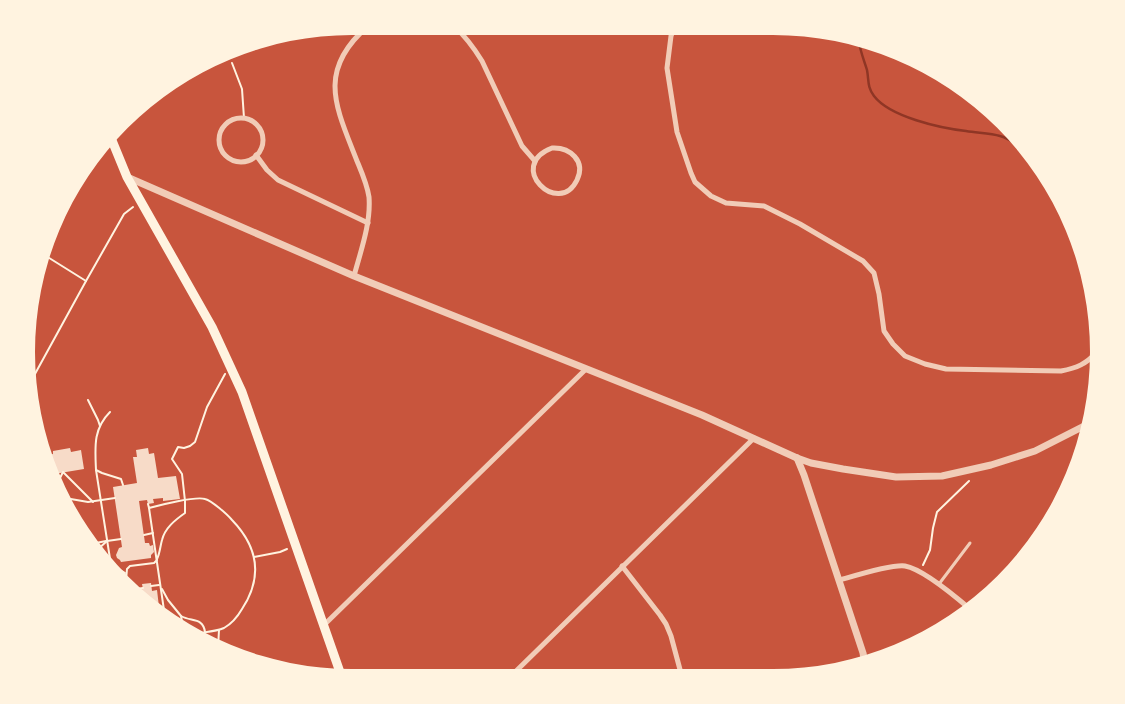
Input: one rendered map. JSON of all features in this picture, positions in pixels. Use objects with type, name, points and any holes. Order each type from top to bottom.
[{"type":"main road","points":[[113,144],[127,177],[212,327],[231,365],[339,668]]},
{"type":"street","points":[[354,276],[368,223],[369,198],[367,186],[336,104],[335,89],[336,74],[340,60],[347,47],[358,35]]},
{"type":"street","points":[[464,35],[475,48],[522,146],[534,161],[534,177],[538,184],[550,192],[558,193],[566,191],[577,181],[579,174],[577,160],[566,150],[552,148],[545,151],[534,161]]},
{"type":"street","points":[[671,35],[667,68],[677,132],[695,182],[711,196],[726,203],[764,206],[800,224],[863,262],[874,273],[884,331],[905,356],[925,364],[946,369],[1061,371],[1090,361]]},
{"type":"street","points":[[237,118],[244,118],[256,124],[262,136],[262,143],[256,155],[242,161],[228,157],[223,152],[219,138],[225,124],[237,118]]},
{"type":"street","points":[[256,155],[267,170],[278,180],[368,223]]},
{"type":"street","points":[[127,177],[354,276],[702,415],[811,463],[896,477],[942,476],[991,466],[1035,451],[1081,428]]},
{"type":"street","points":[[324,625],[586,369]]},
{"type":"street","points":[[518,669],[754,438]]},
{"type":"street","points":[[797,458],[840,580],[863,655]]},
{"type":"street","points":[[622,566],[666,624],[680,669]]},
{"type":"street","points":[[840,580],[894,566],[905,566],[916,570],[964,604]]},
{"type":"lane","points":[[939,585],[970,543]]},
{"type":"path","points":[[232,63],[242,89],[244,118]]},
{"type":"path","points":[[36,372],[124,214],[133,207]]},
{"type":"path","points":[[50,258],[86,281]]},
{"type":"path","points":[[125,573],[130,566],[154,563],[159,555],[167,528],[185,513],[182,474],[172,459],[173,455],[178,447],[184,448],[195,442],[207,406],[231,365]]},
{"type":"path","points":[[88,400],[100,426]]},
{"type":"path","points":[[110,412],[98,430],[96,443],[96,470],[110,555]]},
{"type":"path","points":[[96,470],[121,480],[123,485]]},
{"type":"path","points":[[61,477],[64,472],[93,502]]},
{"type":"path","points":[[922,566],[930,550],[937,512],[969,481]]},
{"type":"path","points":[[71,499],[93,502],[115,498]]},
{"type":"path","points":[[149,508],[205,499],[226,514],[244,534],[254,557],[256,576],[253,588],[239,614],[228,626],[219,630],[205,632],[204,626],[197,620],[181,616]]},
{"type":"path","points":[[148,504],[164,607]]},
{"type":"path","points":[[144,535],[153,533]]},
{"type":"path","points":[[99,542],[121,539]]},
{"type":"path","points":[[102,546],[107,541]]},
{"type":"path","points":[[254,557],[280,552]]},
{"type":"path","points":[[151,586],[161,585]]},
{"type":"path","points":[[161,585],[168,600],[181,616],[182,620]]},
{"type":"path","points":[[218,639],[219,630]]},
{"type":"building","points":[[70,448],[71,452],[81,450],[84,469],[59,473],[52,454],[53,451]]},
{"type":"building","points":[[148,448],[149,454],[154,453],[158,478],[176,476],[180,499],[163,501],[163,498],[153,499],[154,503],[148,504],[147,500],[139,501],[145,543],[149,543],[150,546],[153,545],[154,552],[151,558],[121,562],[116,555],[119,548],[122,547],[113,487],[137,483],[133,457],[137,457],[136,450]]},
{"type":"building","points":[[151,583],[152,591],[157,590],[158,603],[142,589],[142,584]]},
{"type":"waterway","points":[[860,48],[867,70],[870,90],[881,103],[891,110],[903,116],[930,124],[992,134],[1007,139]]}]
